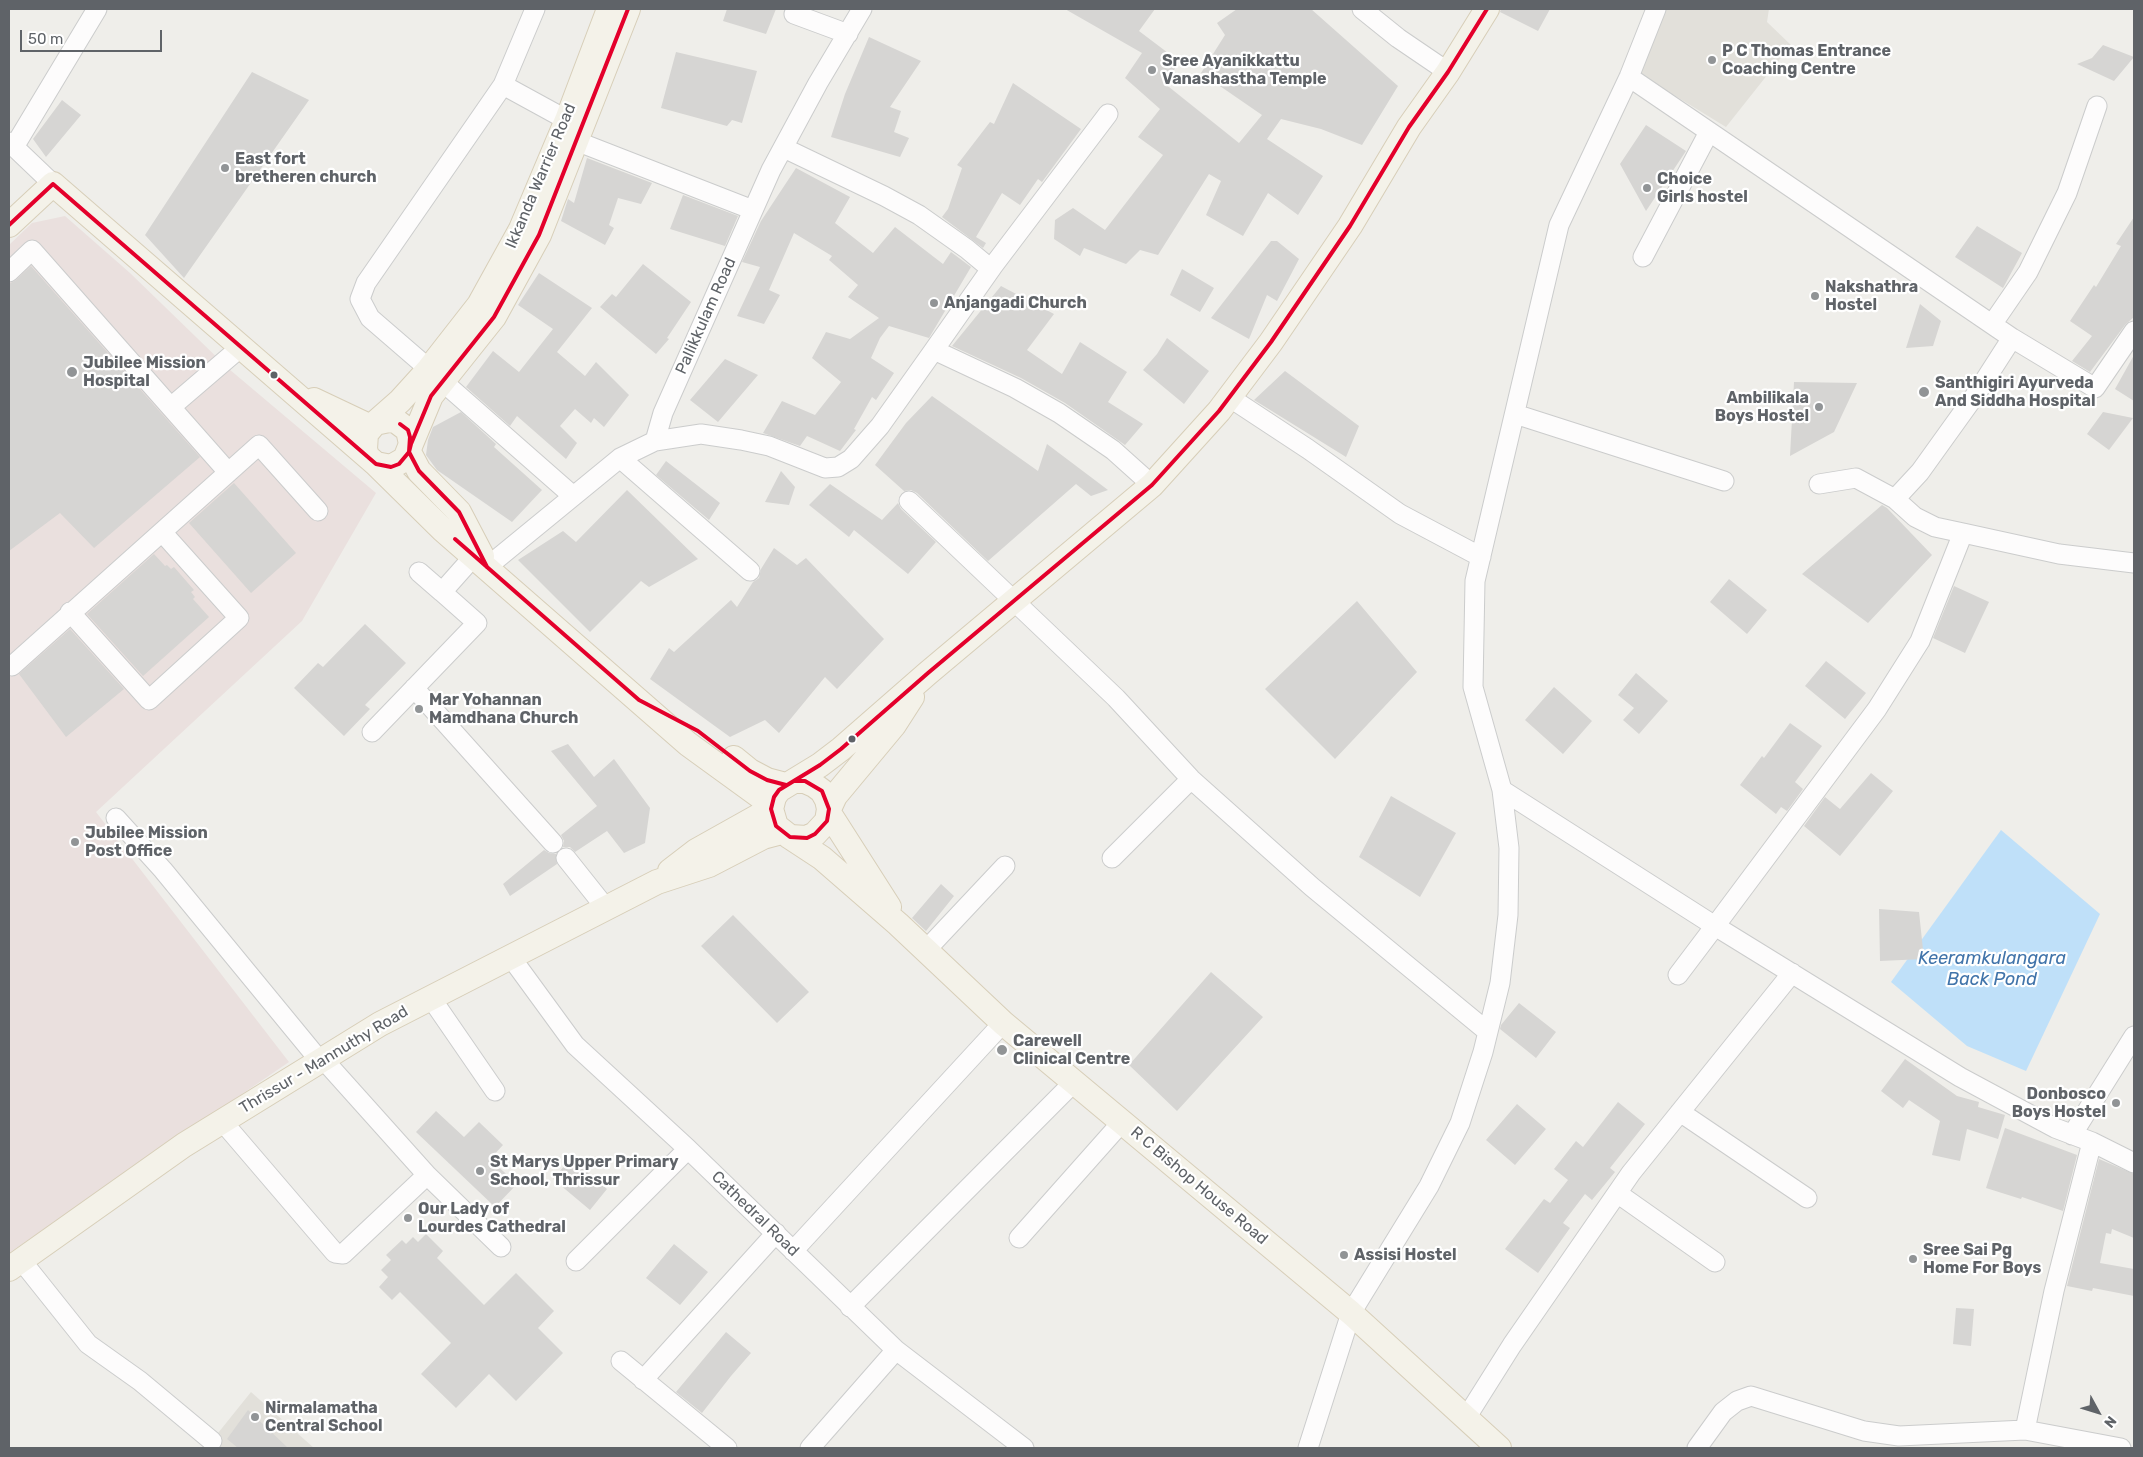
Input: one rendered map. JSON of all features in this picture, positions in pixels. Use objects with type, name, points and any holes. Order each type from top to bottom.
[{"type":"main road","name":"Ikkanda Warrier Road","points":[[373,425],[400,401],[435,375],[498,309],[539,235],[609,9]]},
{"type":"main road","name":"Ikkanda Warrier Road","points":[[571,130],[628,9]]},
{"type":"main road","points":[[786,835],[772,818],[772,807],[779,790],[841,748],[1152,485],[1229,398],[1271,342],[1350,226],[1410,128],[1487,9]]},
{"type":"main road","points":[[9,225],[53,184],[372,460],[443,530],[481,561],[688,744],[772,807]]},
{"type":"main road","name":"Ikkanda Warrier Road","points":[[410,448],[431,396],[435,375]]},
{"type":"main road","points":[[289,389],[373,425]]},
{"type":"main road","points":[[410,448],[399,464],[391,467],[372,460],[364,442],[366,434],[373,425],[382,420],[396,421],[408,430],[410,448],[419,471],[459,512],[481,561]]},
{"type":"main road","points":[[657,882],[709,865],[763,838],[786,835],[798,839],[815,834],[827,821],[835,796],[894,725],[928,673]]},
{"type":"main road","points":[[639,700],[698,731],[750,771],[767,780],[790,783],[805,781],[822,791],[838,829],[866,868],[898,924]]},
{"type":"main road","points":[[657,882],[696,851],[772,807]]},
{"type":"main road","name":"R C Bishop House Road","points":[[786,835],[822,858],[898,924],[1003,1024],[1351,1313],[1499,1448]]},
{"type":"main road","name":"Thrissur - Mannuthy Road","points":[[15,1265],[184,1145],[380,1024],[657,882]]},
{"type":"street","points":[[53,184],[11,145],[97,9]]},
{"type":"street","points":[[535,9],[502,85],[366,283],[360,299],[370,318],[573,496]]},
{"type":"street","name":"Pallikkulam Road","points":[[655,441],[662,413],[771,170],[818,83],[862,9]]},
{"type":"street","points":[[1362,9],[1398,38],[1448,72]]},
{"type":"street","points":[[1308,1448],[1351,1313],[1429,1186],[1460,1123],[1488,1032],[1500,983],[1508,915],[1509,848],[1502,790],[1473,686],[1475,581],[1559,224],[1629,77],[1656,9]]},
{"type":"street","points":[[794,14],[848,34]]},
{"type":"street","points":[[1629,77],[1993,323],[2012,338],[2095,388],[2134,332]]},
{"type":"street","points":[[502,85],[571,130],[753,210]]},
{"type":"street","points":[[1993,323],[2028,272],[2067,193],[2097,106]]},
{"type":"street","points":[[442,592],[481,561],[573,496],[620,458],[655,441],[676,436],[709,435],[769,446],[825,468],[838,467],[851,459],[880,426],[990,269],[1108,114]]},
{"type":"street","points":[[1643,257],[1709,132]]},
{"type":"street","points":[[784,148],[919,215],[967,249],[990,269]]},
{"type":"street","points":[[9,272],[32,250],[228,472]]},
{"type":"street","points":[[1895,499],[1920,472],[1976,394],[2012,338]]},
{"type":"street","points":[[171,406],[241,347]]},
{"type":"street","points":[[934,350],[1015,388],[1059,413],[1113,450],[1152,485]]},
{"type":"street","points":[[1229,398],[1308,449],[1400,514],[1481,557]]},
{"type":"street","points":[[1515,414],[1724,481]]},
{"type":"street","points":[[12,666],[70,612],[260,445],[318,511]]},
{"type":"street","points":[[620,458],[750,571]]},
{"type":"street","points":[[1819,484],[1856,478],[1895,499],[1915,518],[1935,527],[2059,554],[2134,563]]},
{"type":"street","points":[[909,501],[1116,698],[1191,778],[1312,887],[1488,1032]]},
{"type":"street","points":[[70,612],[149,700],[239,618],[162,532]]},
{"type":"street","points":[[1678,975],[1877,709],[1920,641],[1963,534]]},
{"type":"street","points":[[372,732],[477,623],[419,572]]},
{"type":"street","points":[[414,688],[553,843]]},
{"type":"street","points":[[1112,858],[1191,778]]},
{"type":"street","points":[[1502,790],[1715,926],[1960,1077],[2055,1128],[2092,1142],[2134,1163]]},
{"type":"street","points":[[116,818],[163,870],[321,1060],[427,1175],[501,1247]]},
{"type":"street","points":[[566,858],[605,907]]},
{"type":"street","points":[[926,950],[1005,866]]},
{"type":"street","name":"Cathedral Road","points":[[510,956],[575,1045],[688,1149],[896,1350],[1024,1448]]},
{"type":"street","points":[[1466,1418],[1512,1345],[1617,1193],[1792,973]]},
{"type":"street","points":[[431,998],[495,1091]]},
{"type":"street","points":[[793,1251],[1003,1024]]},
{"type":"street","points":[[2072,1135],[2134,1036]]},
{"type":"street","points":[[850,1307],[1074,1082]]},
{"type":"street","points":[[1680,1112],[1807,1198]]},
{"type":"street","points":[[222,1121],[335,1253],[343,1254],[427,1175]]},
{"type":"street","points":[[1019,1238],[1122,1122]]},
{"type":"street","points":[[2025,1430],[2054,1291],[2092,1142]]},
{"type":"street","points":[[576,1262],[688,1149]]},
{"type":"street","points":[[1617,1193],[1715,1262]]},
{"type":"street","points":[[643,1380],[776,1233]]},
{"type":"street","points":[[15,1265],[88,1344],[140,1381],[212,1441]]},
{"type":"street","points":[[810,1448],[896,1350]]},
{"type":"street","points":[[621,1361],[727,1448]]},
{"type":"street","points":[[1697,1448],[1723,1412],[1737,1401],[1751,1396],[1864,1431],[1899,1436],[2025,1430],[2121,1448]]},
{"type":"shaded area","name":"P C Thomas Entrance Coaching Centre","points":[[1661,9],[1769,9],[1767,22],[1791,45],[1726,127],[1641,75]]},
{"type":"shaded area","points":[[65,216],[130,273],[229,369],[376,493],[302,621],[96,812],[289,1062],[9,1253],[9,245],[32,223]]},
{"type":"shaded area","name":"Nirmalamatha Central School","points":[[251,1392],[314,1448],[206,1448]]},
{"type":"water","name":"Keeramkulangara Back Pond","points":[[2001,830],[2100,914],[2026,1071],[1967,1046],[1891,982]]},
{"type":"building","points":[[727,9],[776,9],[766,34],[723,21]]},
{"type":"building","points":[[1065,9],[1155,9],[1139,31],[1180,62],[1164,83],[1239,143],[1262,115],[1201,73],[1225,35],[1217,23],[1237,9],[1311,9],[1398,86],[1362,145],[1321,129],[1281,119],[1267,139],[1323,176],[1298,215],[1268,193],[1243,236],[1206,215],[1221,181],[1209,174],[1158,255],[1140,250],[1126,264],[1084,248],[1080,256],[1054,239],[1055,220],[1073,208],[1105,230],[1163,155],[1138,137],[1160,109],[1125,78],[1142,53]]},
{"type":"building","points":[[1501,9],[1550,9],[1538,31],[1500,12]]},
{"type":"building","points":[[869,37],[921,61],[890,107],[901,111],[894,132],[909,138],[900,157],[831,137],[845,94]]},
{"type":"building","points":[[2103,45],[2134,57],[2114,81],[2077,64],[2092,58]]},
{"type":"building","points":[[676,52],[757,71],[742,123],[732,120],[727,126],[661,108]]},
{"type":"building","name":"East fort bretheren church","points":[[252,72],[309,100],[184,278],[145,235]]},
{"type":"building","points":[[1013,83],[1081,129],[1042,182],[1038,179],[1020,205],[1002,193],[976,237],[986,243],[983,248],[942,217],[948,209],[962,168],[957,165],[990,122],[994,124]]},
{"type":"building","points":[[62,100],[81,115],[46,157],[33,139]]},
{"type":"building","name":"Choice Girls hostel","points":[[1646,125],[1686,151],[1646,211],[1620,164]]},
{"type":"building","points":[[587,158],[652,183],[641,204],[618,198],[609,225],[614,228],[605,245],[561,221],[568,199],[574,203]]},
{"type":"building","points":[[796,168],[850,197],[835,223],[873,253],[895,227],[943,264],[951,252],[971,267],[929,338],[889,326],[880,338],[871,358],[894,373],[876,400],[872,397],[854,429],[856,430],[840,451],[807,436],[800,446],[763,433],[782,401],[815,415],[841,382],[812,358],[826,332],[850,339],[879,318],[848,297],[858,285],[829,260],[832,256],[794,233],[769,290],[780,295],[764,324],[737,316],[760,267],[742,262],[761,221]]},
{"type":"building","points":[[683,195],[738,216],[725,246],[670,229]]},
{"type":"building","points":[[2134,217],[2134,317],[2125,325],[2090,372],[2072,361],[2092,336],[2070,321],[2094,285],[2096,287],[2121,246],[2116,244]]},
{"type":"building","points":[[1977,226],[2022,253],[2003,288],[1955,257]]},
{"type":"building","points":[[1271,241],[1277,241],[1299,259],[1277,301],[1267,295],[1249,339],[1211,318]]},
{"type":"building","points":[[643,264],[691,302],[667,338],[669,339],[656,354],[600,307],[612,294],[616,297]]},
{"type":"building","name":"Jubilee Mission Hospital","points":[[31,266],[200,457],[94,548],[60,513],[9,551],[9,284]]},
{"type":"building","points":[[1182,269],[1214,288],[1200,312],[1170,295]]},
{"type":"building","points":[[539,273],[592,308],[557,352],[585,376],[596,362],[629,395],[604,427],[594,418],[591,423],[575,409],[560,426],[577,443],[566,459],[517,416],[510,426],[466,387],[493,351],[519,372],[553,329],[518,305]]},
{"type":"building","points":[[1001,286],[1054,314],[1027,350],[1062,374],[1080,342],[1127,372],[1108,402],[1143,424],[1125,445],[1065,403],[1021,378],[952,346]]},
{"type":"building","points":[[1920,304],[1941,321],[1933,346],[1906,348]]},
{"type":"building","points":[[1167,338],[1209,371],[1184,404],[1143,370],[1157,354]]},
{"type":"building","points":[[2134,355],[2134,401],[2115,389]]},
{"type":"building","points":[[725,359],[758,375],[718,422],[690,400]]},
{"type":"building","points":[[1285,371],[1359,426],[1346,457],[1254,400]]},
{"type":"building","name":"Ambilikala Boys Hostel","points":[[1794,382],[1857,383],[1834,432],[1790,456]]},
{"type":"building","points":[[932,396],[1038,471],[1047,444],[1108,490],[1091,496],[1076,484],[988,561],[917,493],[911,490],[904,491],[875,465],[906,423]]},
{"type":"building","points":[[461,412],[496,444],[494,447],[542,490],[512,522],[437,470],[426,455],[428,440],[433,427]]},
{"type":"building","points":[[2103,412],[2133,418],[2109,450],[2087,434]]},
{"type":"building","points":[[666,461],[720,503],[709,520],[656,475]]},
{"type":"building","points":[[781,471],[795,487],[789,505],[765,502]]},
{"type":"building","points":[[234,483],[296,553],[251,593],[189,523]]},
{"type":"building","points":[[830,484],[882,520],[898,503],[901,509],[936,542],[908,574],[854,530],[849,537],[809,505]]},
{"type":"building","points":[[627,490],[698,559],[649,587],[641,581],[590,632],[518,560],[563,531],[576,542]]},
{"type":"building","points":[[1882,505],[1932,555],[1868,623],[1802,574]]},
{"type":"building","points":[[774,548],[797,565],[806,558],[884,639],[837,689],[825,677],[779,733],[765,720],[730,737],[650,679],[669,648],[674,652],[731,600],[737,607],[753,582],[759,578],[761,569]]},
{"type":"building","points":[[154,554],[165,566],[167,565],[171,569],[174,567],[194,590],[191,592],[195,597],[193,599],[209,617],[143,676],[87,614]]},
{"type":"building","points":[[1729,579],[1767,610],[1747,634],[1710,602]]},
{"type":"building","points":[[1954,586],[1989,602],[1965,653],[1933,638]]},
{"type":"building","points":[[1357,601],[1417,672],[1335,759],[1265,689]]},
{"type":"building","points":[[365,624],[406,663],[365,705],[370,709],[344,736],[294,688],[318,663],[323,667]]},
{"type":"building","points":[[70,629],[124,689],[66,737],[19,674]]},
{"type":"building","points":[[1826,661],[1866,693],[1845,719],[1805,686]]},
{"type":"building","points":[[1636,673],[1668,701],[1639,734],[1623,720],[1634,708],[1618,695]]},
{"type":"building","points":[[1554,687],[1592,721],[1563,754],[1525,720]]},
{"type":"building","points":[[1790,723],[1822,746],[1795,782],[1803,789],[1787,811],[1781,807],[1776,814],[1740,785],[1762,756],[1764,758]]},
{"type":"building","points":[[568,744],[594,777],[614,759],[650,808],[645,843],[624,853],[607,831],[575,852],[570,847],[563,847],[564,841],[561,835],[597,806],[551,751]]},
{"type":"building","points":[[1871,773],[1893,791],[1840,856],[1804,826],[1825,797],[1840,809]]},
{"type":"building","points":[[1391,796],[1456,833],[1420,897],[1359,857]]},
{"type":"building","points":[[544,850],[556,854],[557,864],[510,896],[503,884]]},
{"type":"building","points":[[941,884],[954,896],[926,931],[912,918]]},
{"type":"building","points":[[1879,909],[1919,912],[1924,959],[1880,961]]},
{"type":"building","points":[[733,915],[809,992],[777,1023],[701,946]]},
{"type":"building","points":[[1211,972],[1263,1017],[1177,1111],[1129,1065]]},
{"type":"building","points":[[1519,1003],[1556,1032],[1536,1058],[1500,1029],[1501,1025]]},
{"type":"building","points":[[1905,1059],[1957,1096],[1979,1102],[1978,1107],[2005,1115],[1998,1139],[1967,1129],[1960,1161],[1932,1155],[1940,1121],[1909,1100],[1903,1108],[1881,1091]]},
{"type":"building","points":[[1618,1102],[1645,1124],[1610,1168],[1615,1172],[1592,1200],[1585,1194],[1563,1223],[1570,1228],[1538,1273],[1505,1249],[1544,1199],[1550,1203],[1568,1180],[1554,1169],[1576,1141],[1583,1147]]},
{"type":"building","points":[[1517,1104],[1546,1129],[1515,1165],[1486,1140]]},
{"type":"building","name":"St Marys Upper Primary School, Thrissur","points":[[436,1111],[464,1137],[479,1122],[503,1145],[490,1159],[517,1184],[495,1207],[416,1132]]},
{"type":"building","points":[[2005,1128],[2077,1155],[2063,1211],[2022,1197],[2021,1199],[1986,1188]]},
{"type":"building","points":[[571,1158],[607,1189],[590,1210],[553,1179]]},
{"type":"building","points":[[2099,1159],[2134,1174],[2134,1238],[2112,1229],[2111,1234],[2106,1233],[2100,1263],[2134,1269],[2134,1296],[2093,1288],[2092,1291],[2067,1286]]},
{"type":"building","points":[[426,1234],[443,1251],[437,1258],[484,1305],[516,1273],[554,1311],[538,1328],[563,1353],[516,1401],[489,1374],[456,1408],[421,1374],[451,1343],[400,1292],[392,1300],[379,1287],[388,1277],[381,1270],[391,1260],[386,1255],[402,1240],[406,1244],[413,1237],[418,1242]]},
{"type":"building","points":[[674,1244],[708,1272],[680,1305],[646,1278]]},
{"type":"building","points":[[1956,1308],[1974,1309],[1971,1346],[1953,1344]]},
{"type":"building","points":[[726,1332],[751,1353],[702,1413],[676,1392]]},
{"type":"building","points":[[248,1410],[288,1448],[238,1448],[227,1439]]},
{"type":"transit line","points":[[487,567],[459,512],[419,471],[409,452],[411,444],[431,396],[494,317],[539,235],[628,9]]},
{"type":"transit line","points":[[795,781],[805,781],[822,791],[829,809],[827,821],[815,834],[807,838],[790,837],[776,826],[771,809],[774,797],[779,790],[820,765],[841,749],[928,673],[1152,485],[1219,411],[1271,342],[1350,226],[1409,127],[1448,72],[1487,9]]},
{"type":"transit line","points":[[53,184],[376,464],[391,467],[399,464],[409,452],[410,437],[408,430],[400,424]]},
{"type":"transit line","points":[[9,225],[53,184]]},
{"type":"transit line","points":[[455,539],[639,700],[698,731],[750,771],[767,780],[786,785]]},
{"type":"place","name":"P C Thomas Entrance Coaching Centre","points":[[1712,60]]},
{"type":"place","name":"Sree Ayanikkattu Vanashastha Temple","points":[[1152,70]]},
{"type":"place","name":"East fort bretheren church","points":[[225,168]]},
{"type":"place","name":"Choice Girls hostel","points":[[1647,188]]},
{"type":"place","name":"Nakshathra Hostel","points":[[1815,296]]},
{"type":"place","name":"Anjangadi Church","points":[[934,303]]},
{"type":"place","name":"Jubilee Mission Hospital","points":[[72,372]]},
{"type":"place","name":"Santhigiri Ayurveda And Siddha Hospital","points":[[1924,392]]},
{"type":"place","name":"Ambilikala Boys Hostel","points":[[1819,407]]},
{"type":"place","name":"Mar Yohannan Mamdhana Church","points":[[419,709]]},
{"type":"place","name":"Jubilee Mission Post Office","points":[[75,842]]},
{"type":"place","name":"Carewell Clinical Centre","points":[[1002,1050]]},
{"type":"place","name":"Donbosco Boys Hostel","points":[[2116,1103]]},
{"type":"place","name":"St Marys Upper Primary School, Thrissur","points":[[480,1171]]},
{"type":"place","name":"Our Lady of Lourdes Cathedral","points":[[408,1218]]},
{"type":"place","name":"Assisi Hostel","points":[[1344,1255]]},
{"type":"place","name":"Sree Sai Pg Home For Boys","points":[[1913,1259]]},
{"type":"place","name":"Nirmalamatha Central School","points":[[255,1417]]}]
